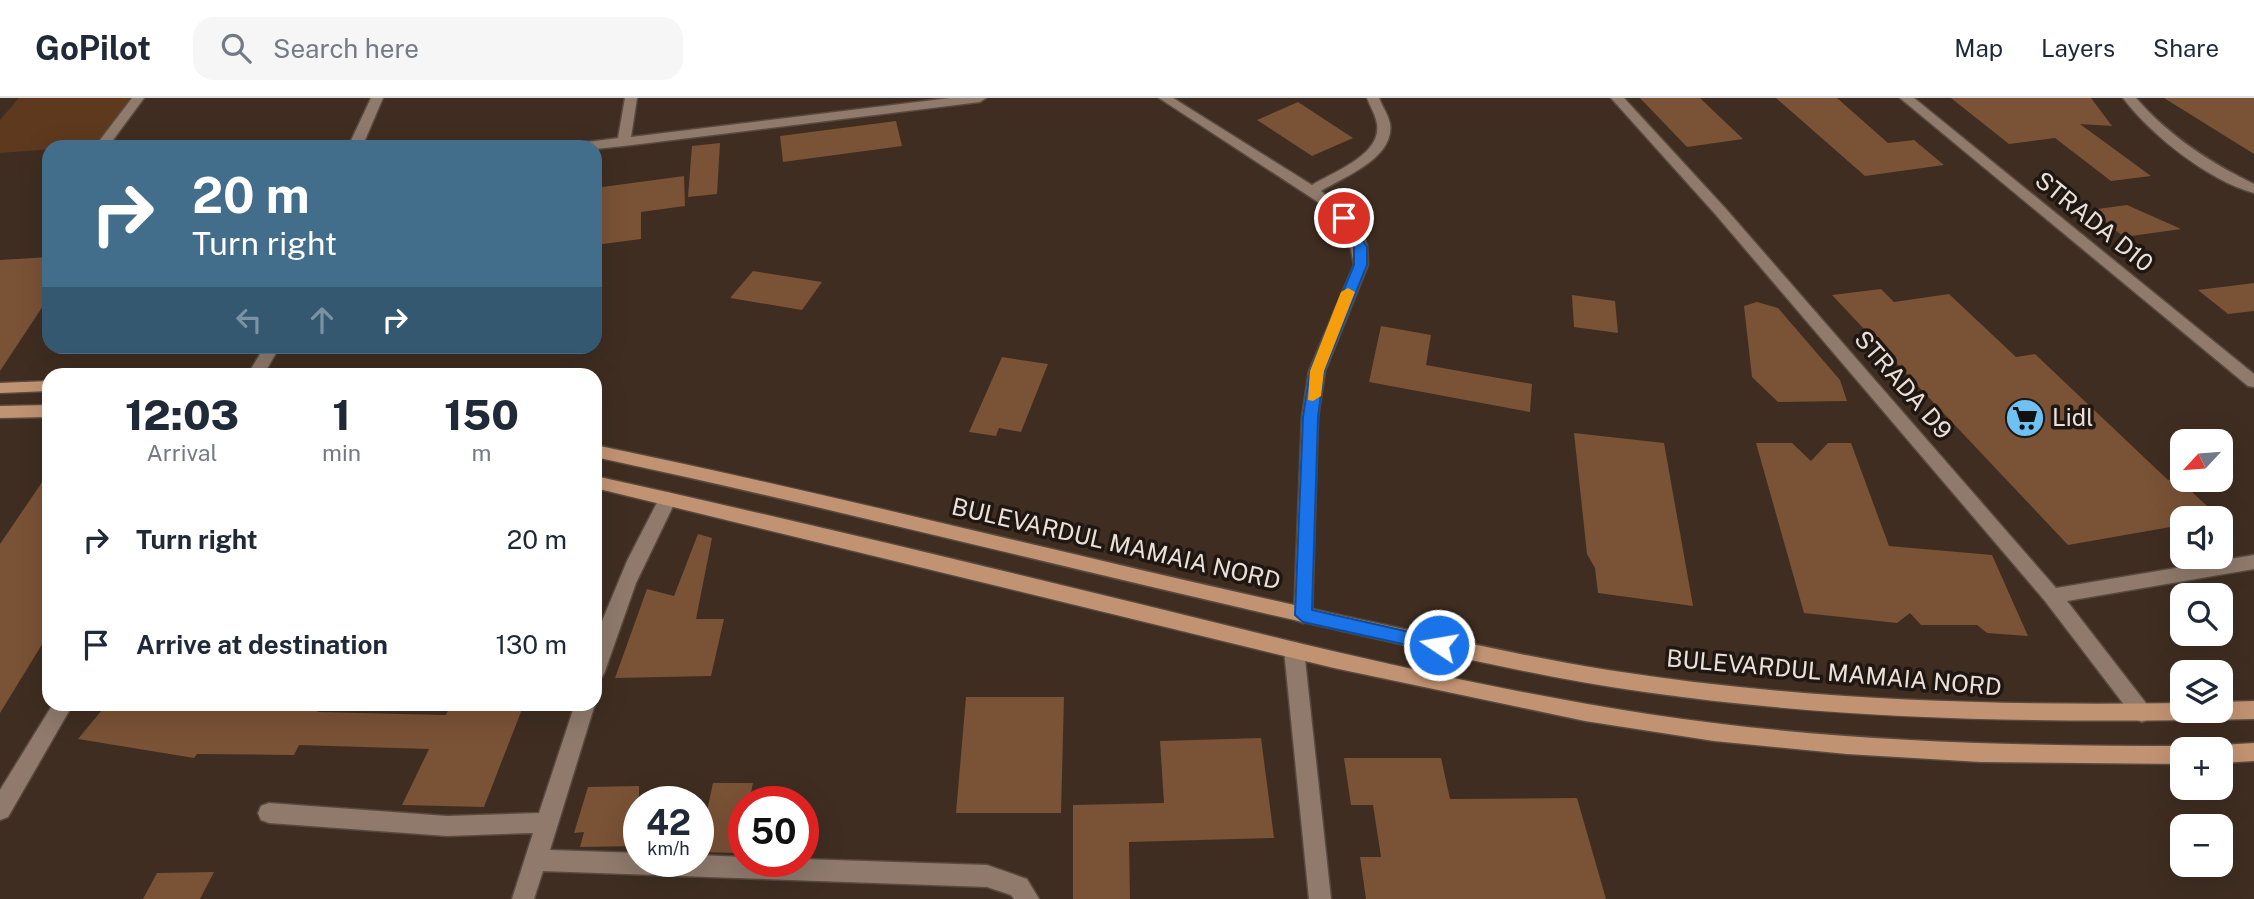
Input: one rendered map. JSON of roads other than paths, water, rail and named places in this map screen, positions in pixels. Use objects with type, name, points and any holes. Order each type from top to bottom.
[{"type":"main road","points":[[0,388],[42,386]]},
{"type":"main road","points":[[0,412],[42,411]]},
{"type":"main road","name":"BULEVARDUL MAMAIA NORD","points":[[602,453],[1303,615],[1548,668],[1771,700],[1923,711],[2028,715],[2254,710]]},
{"type":"main road","points":[[602,484],[1294,650],[1550,706],[1784,740],[2051,755],[2170,755]]},
{"type":"main road","points":[[2233,753],[2254,752]]},
{"type":"street","points":[[106,140],[138,98]]},
{"type":"street","points":[[358,140],[377,98]]},
{"type":"street","points":[[624,142],[631,98]]},
{"type":"street","points":[[602,144],[980,98]]},
{"type":"street","points":[[1165,98],[1331,204],[1354,231],[1361,247],[1361,265],[1317,371],[1310,417],[1303,615]]},
{"type":"street","points":[[1311,191],[1362,161],[1380,146],[1384,125],[1373,98]]},
{"type":"street","name":"STRADA D9","points":[[1617,98],[1721,212],[2052,596],[2142,713]]},
{"type":"street","name":"STRADA D10","points":[[1906,98],[2254,382]]},
{"type":"street","points":[[2129,98],[2172,140],[2199,160],[2254,189]]},
{"type":"street","points":[[602,647],[642,545],[668,498]]},
{"type":"street","points":[[2052,596],[2254,562]]},
{"type":"street","points":[[1294,650],[1320,899]]},
{"type":"street","points":[[0,810],[59,711]]},
{"type":"street","points":[[523,899],[583,711]]},
{"type":"street","points":[[269,813],[447,826],[547,823]]},
{"type":"street","points":[[536,860],[987,876],[1019,887],[1028,899]]},
{"type":"place","name":"Lidl","points":[[2025,418]]}]
